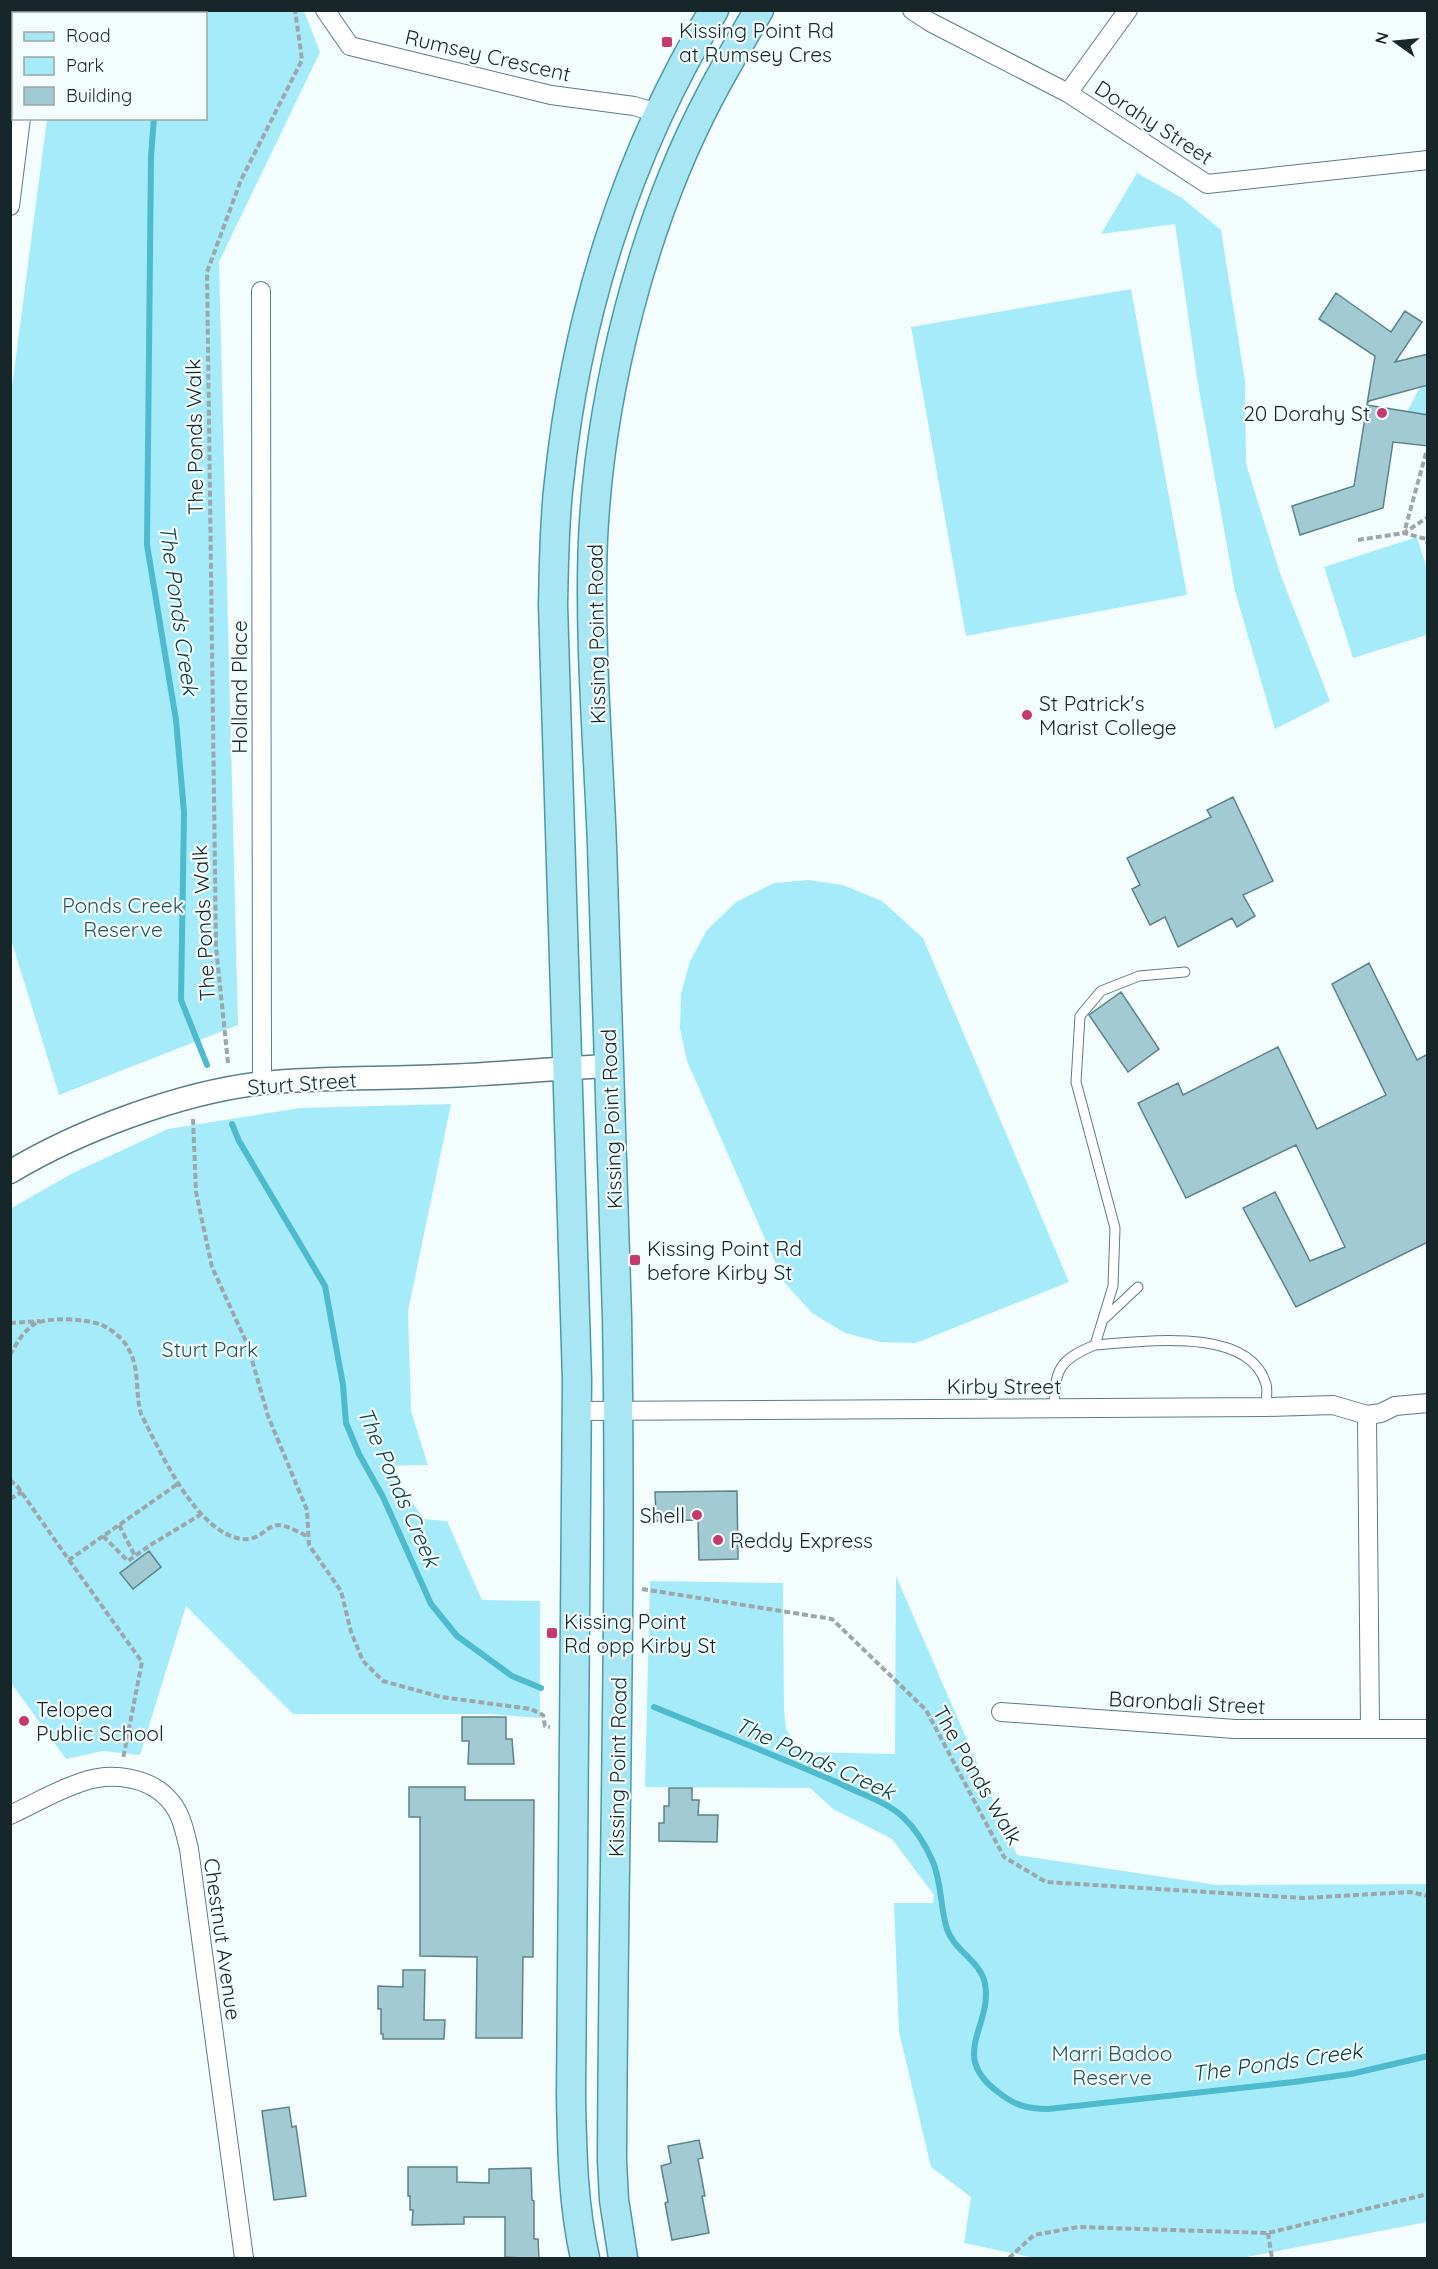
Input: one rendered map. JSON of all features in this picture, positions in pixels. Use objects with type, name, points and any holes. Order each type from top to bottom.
[{"type":"main road","name":"Kissing Point Road","points":[[585,2259],[576,2207],[571,2096],[577,1412],[553,604],[558,483],[571,396],[584,333],[600,271],[623,200],[658,113],[714,10]]},
{"type":"main road","name":"Kissing Point Road","points":[[623,2259],[614,2200],[612,2161],[619,1654],[618,1410],[609,1066],[593,620],[593,541],[604,435],[618,359],[633,298],[666,198],[688,141],[708,99],[759,10]]},
{"type":"street","name":"Rumsey Crescent","points":[[325,10],[350,46],[551,95],[634,106],[658,113]]},
{"type":"street","name":"Dorahy Street","points":[[912,10],[930,22],[1068,93],[1207,183],[1428,160]]},
{"type":"street","points":[[1068,93],[1128,10]]},
{"type":"street","points":[[10,206],[21,120]]},
{"type":"street","name":"Holland Place","points":[[261,291],[262,1083]]},
{"type":"street","name":"Sturt Street","points":[[10,1172],[56,1148],[151,1109],[190,1097],[262,1083],[447,1076],[609,1066]]},
{"type":"street","points":[[1370,1728],[1367,1415],[1381,1413],[1395,1406],[1428,1403]]},
{"type":"street","name":"Kirby Street","points":[[577,1412],[1333,1406],[1367,1415]]},
{"type":"street","name":"Baronbali Street","points":[[1001,1712],[1235,1729],[1428,1729]]},
{"type":"street","name":"Chestnut Avenue","points":[[10,1815],[81,1782],[111,1776],[145,1783],[171,1802],[180,1817],[185,1833],[244,2259]]},
{"type":"lane","points":[[1095,1345],[1113,1286],[1115,1228],[1076,1082],[1080,1016],[1101,991],[1139,976],[1185,972]]},
{"type":"lane","points":[[1102,1321],[1138,1287]]},
{"type":"lane","points":[[1054,1408],[1054,1383],[1058,1372],[1069,1357],[1095,1345],[1181,1340],[1215,1343],[1239,1352],[1257,1367],[1266,1385],[1266,1407]]},
{"type":"path","name":"The Ponds Walk","points":[[228,1063],[216,946],[207,272],[241,180],[302,60],[295,10]]},
{"type":"path","points":[[1404,533],[1426,453]]},
{"type":"path","points":[[1404,533],[1428,517]]},
{"type":"path","points":[[1358,540],[1404,533],[1425,539],[1428,545]]},
{"type":"path","points":[[193,1119],[195,1192],[212,1267],[248,1346],[268,1416],[307,1510],[309,1545],[341,1591],[351,1632],[363,1661],[383,1681],[441,1697],[531,1709],[543,1715],[545,1726]]},
{"type":"path","points":[[10,1323],[65,1320],[89,1322],[99,1324],[120,1338],[129,1349],[134,1362],[141,1414],[179,1483],[200,1515],[233,1537],[242,1539],[259,1536],[276,1525],[309,1537]]},
{"type":"path","points":[[10,1355],[24,1334],[41,1321]]},
{"type":"path","points":[[10,1480],[22,1492],[142,1662],[120,1777]]},
{"type":"path","points":[[69,1560],[179,1483]]},
{"type":"path","points":[[10,1499],[22,1492]]},
{"type":"path","points":[[103,1536],[128,1561],[200,1515]]},
{"type":"path","points":[[119,1525],[135,1556]]},
{"type":"path","name":"The Ponds Walk","points":[[641,1589],[832,1619],[926,1710],[1004,1857],[1046,1882],[1303,1898],[1410,1892],[1428,1896]]},
{"type":"path","points":[[1009,2259],[1034,2235],[1078,2227],[1268,2233],[1428,2194]]},
{"type":"path","points":[[1268,2233],[1272,2259]]},
{"type":"green space","name":"Ponds Creek Reserve","points":[[304,11],[320,52],[219,262],[238,1025],[59,1095],[10,936],[10,402],[47,120],[207,120],[207,12],[60,12]]},
{"type":"green space","points":[[1137,173],[1182,198],[1221,230],[1245,381],[1246,464],[1281,576],[1330,701],[1275,729],[1235,591],[1197,378],[1175,224],[1101,234]]},
{"type":"green space","points":[[1131,289],[1187,595],[966,636],[911,327]]},
{"type":"green space","points":[[1427,385],[1427,415],[1407,412],[1420,387]]},
{"type":"green space","points":[[1417,537],[1427,569],[1427,635],[1353,658],[1324,567]]},
{"type":"green space","points":[[808,880],[843,885],[882,901],[923,938],[1069,1282],[916,1343],[880,1342],[845,1333],[812,1313],[784,1282],[687,1061],[680,1029],[681,994],[690,961],[707,930],[736,902],[774,883]]},
{"type":"green space","name":"Sturt Park","points":[[451,1104],[408,1311],[411,1411],[428,1465],[378,1466],[405,1492],[424,1519],[447,1521],[482,1600],[540,1601],[540,1718],[490,1714],[293,1714],[186,1606],[140,1755],[103,1751],[66,1759],[11,1683],[10,1209],[71,1174],[168,1129],[300,1108]]},
{"type":"green space","name":"Marri Badoo Reserve","points":[[896,1576],[1017,1855],[1217,1885],[1427,1884],[1427,2222],[1242,2258],[1035,2258],[964,2243],[971,2197],[931,2167],[899,2032],[894,1903],[933,1903],[934,1895],[892,1839],[833,1809],[810,1788],[645,1787],[650,1581],[783,1583],[784,1711],[786,1729],[801,1752],[895,1754]]},
{"type":"building","points":[[1336,293],[1391,332],[1405,311],[1422,322],[1395,362],[1428,354],[1428,385],[1369,401],[1367,404],[1375,356],[1319,319]]},
{"type":"building","points":[[1367,405],[1428,415],[1428,446],[1393,442],[1383,508],[1300,535],[1292,506],[1354,486]]},
{"type":"building","points":[[1233,797],[1273,881],[1243,895],[1255,916],[1237,927],[1232,918],[1178,947],[1165,917],[1150,925],[1132,889],[1140,885],[1127,858],[1211,817],[1207,810]]},
{"type":"building","points":[[1369,963],[1417,1060],[1428,1054],[1428,1242],[1296,1307],[1243,1208],[1275,1192],[1310,1261],[1345,1247],[1296,1145],[1186,1198],[1138,1103],[1178,1083],[1183,1095],[1278,1047],[1317,1129],[1386,1095],[1332,984]]},
{"type":"building","points":[[1121,992],[1159,1049],[1128,1072],[1089,1015]]},
{"type":"building","name":"Reddy Express","points":[[737,1491],[738,1559],[699,1560],[698,1520],[656,1521],[655,1492]]},
{"type":"building","points":[[149,1551],[161,1567],[133,1589],[120,1573]]},
{"type":"building","points":[[462,1717],[506,1717],[506,1739],[512,1739],[514,1764],[468,1764],[469,1741],[462,1741]]},
{"type":"building","points":[[409,1787],[465,1787],[465,1800],[534,1800],[533,1957],[523,1957],[522,2038],[476,2038],[477,1957],[420,1956],[420,1817],[409,1817]]},
{"type":"building","points":[[669,1788],[692,1788],[692,1800],[699,1800],[698,1815],[718,1815],[717,1842],[659,1841],[659,1823],[664,1823],[664,1806],[669,1806]]},
{"type":"building","points":[[403,1970],[425,1970],[424,2020],[445,2020],[444,2039],[383,2039],[381,2009],[378,2009],[378,1986],[403,1987]]},
{"type":"building","points":[[289,2107],[292,2127],[296,2126],[306,2196],[274,2200],[262,2111]]},
{"type":"building","points":[[699,2140],[703,2158],[698,2159],[709,2233],[672,2240],[661,2166],[671,2163],[668,2146]]},
{"type":"building","points":[[408,2167],[457,2167],[457,2182],[489,2183],[489,2169],[531,2168],[534,2239],[538,2239],[539,2259],[505,2257],[505,2217],[464,2217],[464,2224],[412,2225],[413,2210],[410,2210],[410,2196],[408,2196]]},
{"type":"waterway","name":"The Ponds Creek","points":[[154,120],[151,156],[147,545],[176,720],[184,812],[181,1000],[207,1065]]},
{"type":"waterway","name":"The Ponds Creek","points":[[232,1124],[239,1141],[325,1286],[343,1385],[346,1423],[359,1454],[383,1497],[431,1604],[457,1636],[512,1676],[541,1688]]},
{"type":"waterway","name":"The Ponds Creek","points":[[654,1707],[874,1799],[890,1807],[908,1822],[933,1862],[950,1937],[983,1976],[986,1999],[974,2053],[976,2065],[983,2078],[1015,2103],[1048,2109],[1294,2082],[1351,2074],[1428,2056]]},
{"type":"place","name":"Kissing Point Rd at Rumsey Cres","points":[[667,42]]},
{"type":"place","name":"20 Dorahy St","points":[[1382,413]]},
{"type":"place","name":"St Patrick's Marist College","points":[[1027,715]]},
{"type":"place","name":"Kissing Point Rd before Kirby St","points":[[635,1260]]},
{"type":"place","name":"Shell","points":[[697,1515]]},
{"type":"place","name":"Reddy Express","points":[[718,1540]]},
{"type":"place","name":"Kissing Point Rd opp Kirby St","points":[[552,1633]]},
{"type":"place","name":"Telopea Public School","points":[[24,1721]]}]
